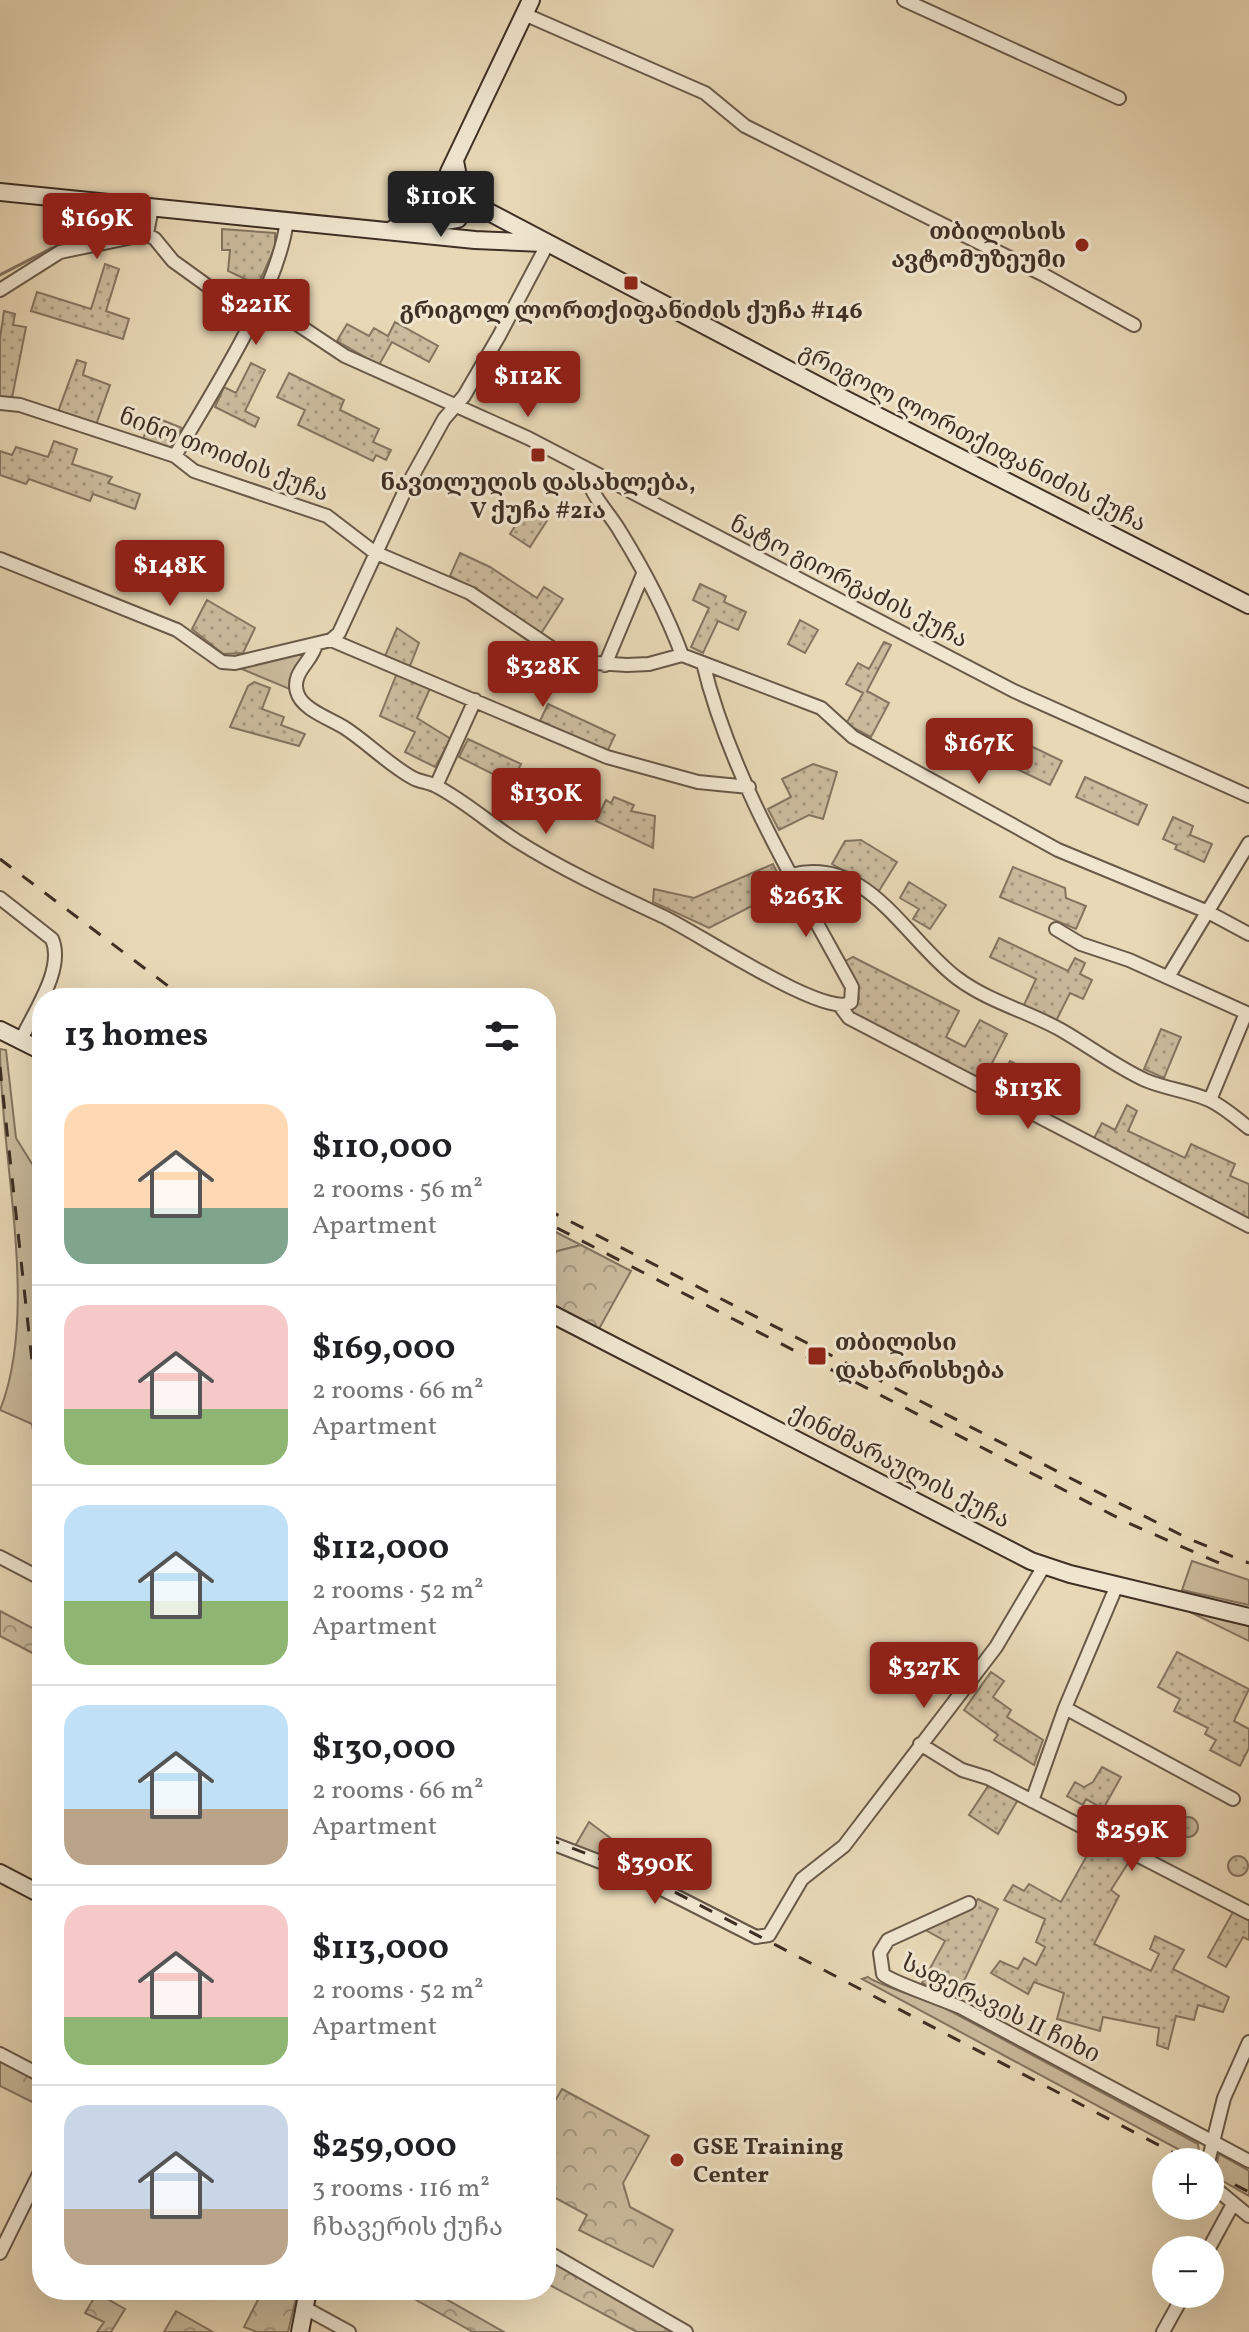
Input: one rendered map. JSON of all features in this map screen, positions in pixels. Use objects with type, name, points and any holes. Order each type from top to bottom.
[{"type":"street","points":[[904,0],[1119,98]]},
{"type":"street","points":[[390,231],[431,201],[452,166],[527,7],[705,93],[745,126],[1044,275],[1134,325]]},
{"type":"street","points":[[452,166],[459,182],[484,209],[491,227],[474,239],[459,230],[458,217],[448,195],[452,166]]},
{"type":"street","name":"გრიგოლ ლორთქიფანიძის ქუჩა","points":[[0,192],[474,239],[548,243]]},
{"type":"street","points":[[0,290],[60,252],[147,234],[152,207]]},
{"type":"street","points":[[458,217],[468,207],[484,209]]},
{"type":"street","name":"გრიგოლ ლორთქიფანიძის ქუჩა","points":[[484,209],[831,392],[1249,605]]},
{"type":"street","name":"გრიგოლ ლორთქიფანიძის ქუჩა","points":[[390,231],[458,217]]},
{"type":"street","points":[[175,456],[222,375],[257,305],[282,248],[287,220]]},
{"type":"street","name":"ნატო გიორგაძის ქუჩა","points":[[147,234],[173,261],[212,291],[236,303],[257,305],[287,316],[345,356],[528,438],[1014,691],[1249,796]]},
{"type":"street","points":[[0,559],[177,630],[222,662],[263,658],[331,640],[339,633],[407,486],[499,336],[548,243]]},
{"type":"street","name":"ნინო თოიძის ქუჩა","points":[[0,403],[20,405],[175,456],[194,471],[327,516],[374,552],[470,593],[562,655],[605,665],[649,664],[682,655]]},
{"type":"street","points":[[585,469],[597,502],[620,530],[668,618],[682,655],[821,708],[853,737],[1058,850],[1208,912],[1249,934]]},
{"type":"street","points":[[605,665],[643,574]]},
{"type":"street","points":[[331,640],[607,757],[698,782],[749,787]]},
{"type":"street","points":[[316,644],[297,681],[300,699],[413,778],[436,786],[517,841],[607,891],[686,926],[744,963],[796,990],[840,1006],[849,1018],[1249,1226]]},
{"type":"street","points":[[703,663],[749,787],[791,875],[852,987],[851,1002],[840,1006]]},
{"type":"street","points":[[436,786],[475,700]]},
{"type":"street","points":[[1168,977],[1249,843]]},
{"type":"street","points":[[791,875],[810,870],[831,871],[851,879],[882,901],[930,957],[961,981],[996,1002],[1059,1029],[1138,1076],[1210,1100],[1249,1128]]},
{"type":"street","points":[[0,898],[52,939],[56,949],[53,969],[44,988]]},
{"type":"street","points":[[1056,929],[1081,944],[1168,977],[1248,1014],[1210,1100]]},
{"type":"street","points":[[21,1040],[32,1016]]},
{"type":"street","points":[[0,1030],[32,1046]]},
{"type":"street","name":"ქინძმარაულის ქუჩა","points":[[556,1316],[1044,1566],[1249,1617]]},
{"type":"street","points":[[0,1557],[32,1574]]},
{"type":"street","points":[[556,1845],[632,1874],[739,1929],[764,1937],[809,1870],[844,1846],[996,1647],[1044,1566]]},
{"type":"street","points":[[1032,1801],[1065,1708],[1117,1585]]},
{"type":"street","points":[[1065,1708],[1233,1799]]},
{"type":"street","points":[[920,1744],[962,1770],[988,1778],[1249,1913]]},
{"type":"street","points":[[0,1873],[32,1890]]},
{"type":"street","name":"საფერავის II ჩიხი","points":[[969,1903],[888,1940],[880,1953],[883,1974],[894,1983],[912,1985],[960,2007],[1212,2141]]},
{"type":"street","points":[[1211,2148],[1224,2098],[1249,2042]]},
{"type":"street","points":[[0,2054],[32,2071]]},
{"type":"street","points":[[1212,2141],[1249,2161]]},
{"type":"street","points":[[0,2253],[32,2190]]},
{"type":"street","points":[[1224,2196],[1249,2216]]},
{"type":"street","points":[[1216,2236],[1233,2204]]},
{"type":"street","points":[[0,2227],[12,2233]]},
{"type":"street","points":[[556,2257],[686,2332]]},
{"type":"street","points":[[300,2332],[306,2300]]},
{"type":"street","points":[[305,2308],[349,2332]]},
{"type":"street","points":[[1163,2332],[1176,2308]]},
{"type":"green space","points":[[222,229],[275,233],[275,247],[258,285],[228,271],[230,250],[222,250]]},
{"type":"green space","points":[[105,264],[119,269],[106,311],[129,319],[123,339],[31,311],[37,292],[91,309]]},
{"type":"green space","points":[[4,311],[15,314],[13,325],[26,327],[12,398],[0,398],[0,338]]},
{"type":"green space","points":[[395,322],[438,346],[429,362],[392,342],[379,365],[337,341],[347,324],[369,336],[374,328],[388,336]]},
{"type":"green space","points":[[77,360],[86,363],[83,375],[110,385],[96,425],[58,412]]},
{"type":"green space","points":[[251,363],[265,370],[245,411],[259,418],[255,427],[215,407],[224,387],[236,393]]},
{"type":"green space","points":[[289,373],[344,400],[340,410],[379,429],[373,442],[391,450],[386,460],[376,455],[373,461],[298,425],[305,410],[277,397]]},
{"type":"green space","points":[[152,416],[182,428],[170,449],[143,439]]},
{"type":"green space","points":[[54,441],[77,449],[72,464],[112,477],[108,483],[140,494],[135,509],[93,494],[90,501],[29,479],[26,484],[0,475],[0,451],[12,455],[16,447],[48,457]]},
{"type":"green space","points":[[528,506],[548,519],[530,547],[510,534]]},
{"type":"green space","points":[[460,553],[490,567],[537,598],[544,587],[563,599],[540,635],[482,593],[450,576]]},
{"type":"green space","points":[[700,584],[726,596],[724,602],[746,612],[738,630],[718,621],[703,653],[691,647],[709,608],[693,600]]},
{"type":"green space","points":[[207,600],[255,628],[243,653],[223,654],[192,629]]},
{"type":"green space","points":[[800,620],[818,630],[805,653],[788,644]]},
{"type":"green space","points":[[397,628],[419,643],[410,666],[385,656]]},
{"type":"green space","points":[[884,642],[891,645],[867,691],[889,703],[871,737],[846,724],[863,693],[846,684],[858,663],[869,669]]},
{"type":"green space","points":[[308,649],[292,690],[237,667]]},
{"type":"green space","points":[[397,673],[431,686],[417,718],[451,739],[435,767],[405,752],[415,732],[380,716]]},
{"type":"green space","points":[[254,682],[270,688],[262,709],[284,717],[281,725],[305,734],[299,746],[230,727],[248,686]]},
{"type":"green space","points":[[548,704],[615,735],[607,752],[540,721]]},
{"type":"green space","points":[[989,726],[1062,761],[1050,785],[977,750]]},
{"type":"green space","points":[[468,739],[521,764],[515,776],[522,779],[508,807],[500,803],[509,782],[459,757]]},
{"type":"green space","points":[[813,764],[837,772],[823,819],[809,815],[779,830],[768,809],[791,797],[782,779]]},
{"type":"green space","points":[[1085,777],[1147,805],[1138,825],[1076,797]]},
{"type":"green space","points":[[614,797],[634,805],[631,811],[655,816],[653,848],[596,821],[606,800],[611,803]]},
{"type":"green space","points":[[1173,817],[1193,826],[1190,835],[1212,844],[1204,862],[1175,849],[1177,845],[1163,839]]},
{"type":"green space","points":[[861,840],[897,862],[879,891],[832,864],[845,841]]},
{"type":"green space","points":[[773,864],[785,889],[709,928],[653,902],[654,889],[694,898]]},
{"type":"green space","points":[[1013,867],[1065,888],[1066,898],[1086,906],[1076,929],[1000,897]]},
{"type":"green space","points":[[909,882],[946,905],[930,929],[913,919],[919,909],[900,898]]},
{"type":"green space","points":[[999,938],[1068,971],[1075,958],[1085,963],[1080,974],[1092,980],[1083,999],[1070,993],[1055,1023],[1023,1007],[1036,979],[990,957]]},
{"type":"green space","points":[[853,957],[959,1011],[946,1037],[965,1047],[980,1020],[1007,1034],[988,1071],[1001,1078],[1010,1061],[1024,1068],[1019,1079],[1038,1089],[1029,1106],[852,1016],[849,1010],[859,999],[857,986],[844,962]]},
{"type":"green space","points":[[1161,1029],[1181,1037],[1164,1078],[1144,1069]]},
{"type":"green space","points":[[0,1049],[6,1050],[16,1138],[32,1164],[32,1424],[0,1410],[11,1370],[17,1327],[18,1281]]},
{"type":"green space","points":[[1127,1105],[1137,1111],[1128,1131],[1185,1158],[1191,1144],[1235,1164],[1230,1176],[1249,1184],[1249,1221],[1093,1140],[1102,1123],[1115,1130]]},
{"type":"green space","points":[[556,1232],[581,1245],[556,1251]]},
{"type":"green space","points":[[581,1245],[631,1271],[599,1329],[556,1306],[556,1251]]},
{"type":"green space","points":[[1192,1561],[1249,1580],[1249,1605],[1182,1590]]},
{"type":"green space","points":[[0,1611],[32,1628],[32,1653],[0,1636]]},
{"type":"green space","points":[[1188,1611],[1249,1625],[1249,1641]]},
{"type":"green space","points":[[1177,1652],[1249,1689],[1234,1721],[1249,1729],[1249,1748],[1240,1766],[1210,1750],[1216,1740],[1205,1734],[1208,1728],[1174,1711],[1180,1699],[1158,1687]]},
{"type":"green space","points":[[991,1672],[1004,1681],[993,1697],[1011,1710],[1007,1717],[1043,1740],[1034,1765],[994,1740],[998,1735],[964,1710]]},
{"type":"green space","points":[[1102,1767],[1121,1777],[1103,1809],[1086,1799],[1083,1805],[1067,1796],[1075,1782],[1084,1787],[1093,1782]]},
{"type":"green space","points":[[990,1783],[1019,1798],[998,1834],[969,1815]]},
{"type":"green space","points":[[1188,1817],[1195,1820],[1198,1827],[1195,1834],[1188,1837],[1181,1834],[1178,1827],[1181,1820]]},
{"type":"green space","points":[[589,1822],[683,1892],[763,1933],[575,1846]]},
{"type":"green space","points":[[1095,1841],[1130,1860],[1111,1890],[1119,1896],[1094,1944],[1151,1971],[1159,1954],[1150,1949],[1155,1936],[1184,1950],[1173,1969],[1229,1997],[1223,2012],[1198,2005],[1194,2020],[1176,2016],[1168,2049],[1157,2045],[1159,2028],[1103,2017],[1100,2031],[1057,2019],[1064,1993],[1034,1982],[1028,1994],[991,1973],[1000,1961],[1018,1969],[1024,1958],[1036,1965],[1045,1947],[1036,1942],[1045,1919],[1004,1900],[1013,1885],[1024,1891],[1029,1884],[1061,1902]]},
{"type":"green space","points":[[1238,1856],[1245,1859],[1248,1866],[1245,1873],[1238,1876],[1231,1873],[1228,1866],[1231,1859]]},
{"type":"green space","points":[[978,1899],[998,1909],[956,1998],[922,1983],[945,1941],[920,1927],[969,1909]]},
{"type":"green space","points":[[1234,1910],[1249,1918],[1249,1940],[1243,1937],[1226,1967],[1208,1957]]},
{"type":"green space","points":[[868,1977],[941,2006],[1198,2144],[1198,2148],[1176,2148],[862,1979]]},
{"type":"green space","points":[[0,2059],[32,2076],[32,2102],[0,2086]]},
{"type":"green space","points":[[562,2089],[649,2136],[623,2183],[630,2207],[673,2230],[653,2267],[579,2230],[587,2215],[556,2198],[556,2099]]},
{"type":"green space","points":[[1224,2157],[1249,2171],[1249,2196],[1224,2182]]},
{"type":"green space","points":[[556,2263],[678,2332],[637,2332],[556,2288]]},
{"type":"green space","points":[[93,2300],[109,2300],[125,2309],[111,2332],[97,2332],[104,2322],[85,2313]]},
{"type":"green space","points":[[258,2300],[296,2300],[288,2332],[257,2332],[244,2327]]},
{"type":"green space","points":[[416,2300],[448,2300],[504,2332],[473,2332]]},
{"type":"green space","points":[[176,2311],[213,2332],[164,2332]]},
{"type":"waterway","points":[[0,275],[50,249],[100,233],[117,223]]},
{"type":"railway","points":[[0,859],[171,988]]},
{"type":"railway","points":[[0,1067],[32,1361]]},
{"type":"railway","points":[[556,1214],[1189,1539],[1249,1563]]},
{"type":"railway","points":[[557,1228],[1126,1522],[1228,1567]]},
{"type":"railway","points":[[556,1842],[642,1875],[1164,2148]]},
{"type":"railway","points":[[1224,2179],[1249,2192]]},
{"type":"place","name":"თბილისის ავტომუზეუმი","points":[[1082,245]]},
{"type":"place","name":"გრიგოლ ლორთქიფანიძის ქუჩა #146","points":[[631,283]]},
{"type":"place","name":"ნავთლუღის დასახლება, V ქუჩა #21ა","points":[[538,455]]},
{"type":"place","name":"თბილისი დახარისხება","points":[[817,1356]]},
{"type":"place","name":"GSE Training Center","points":[[677,2160]]}]
